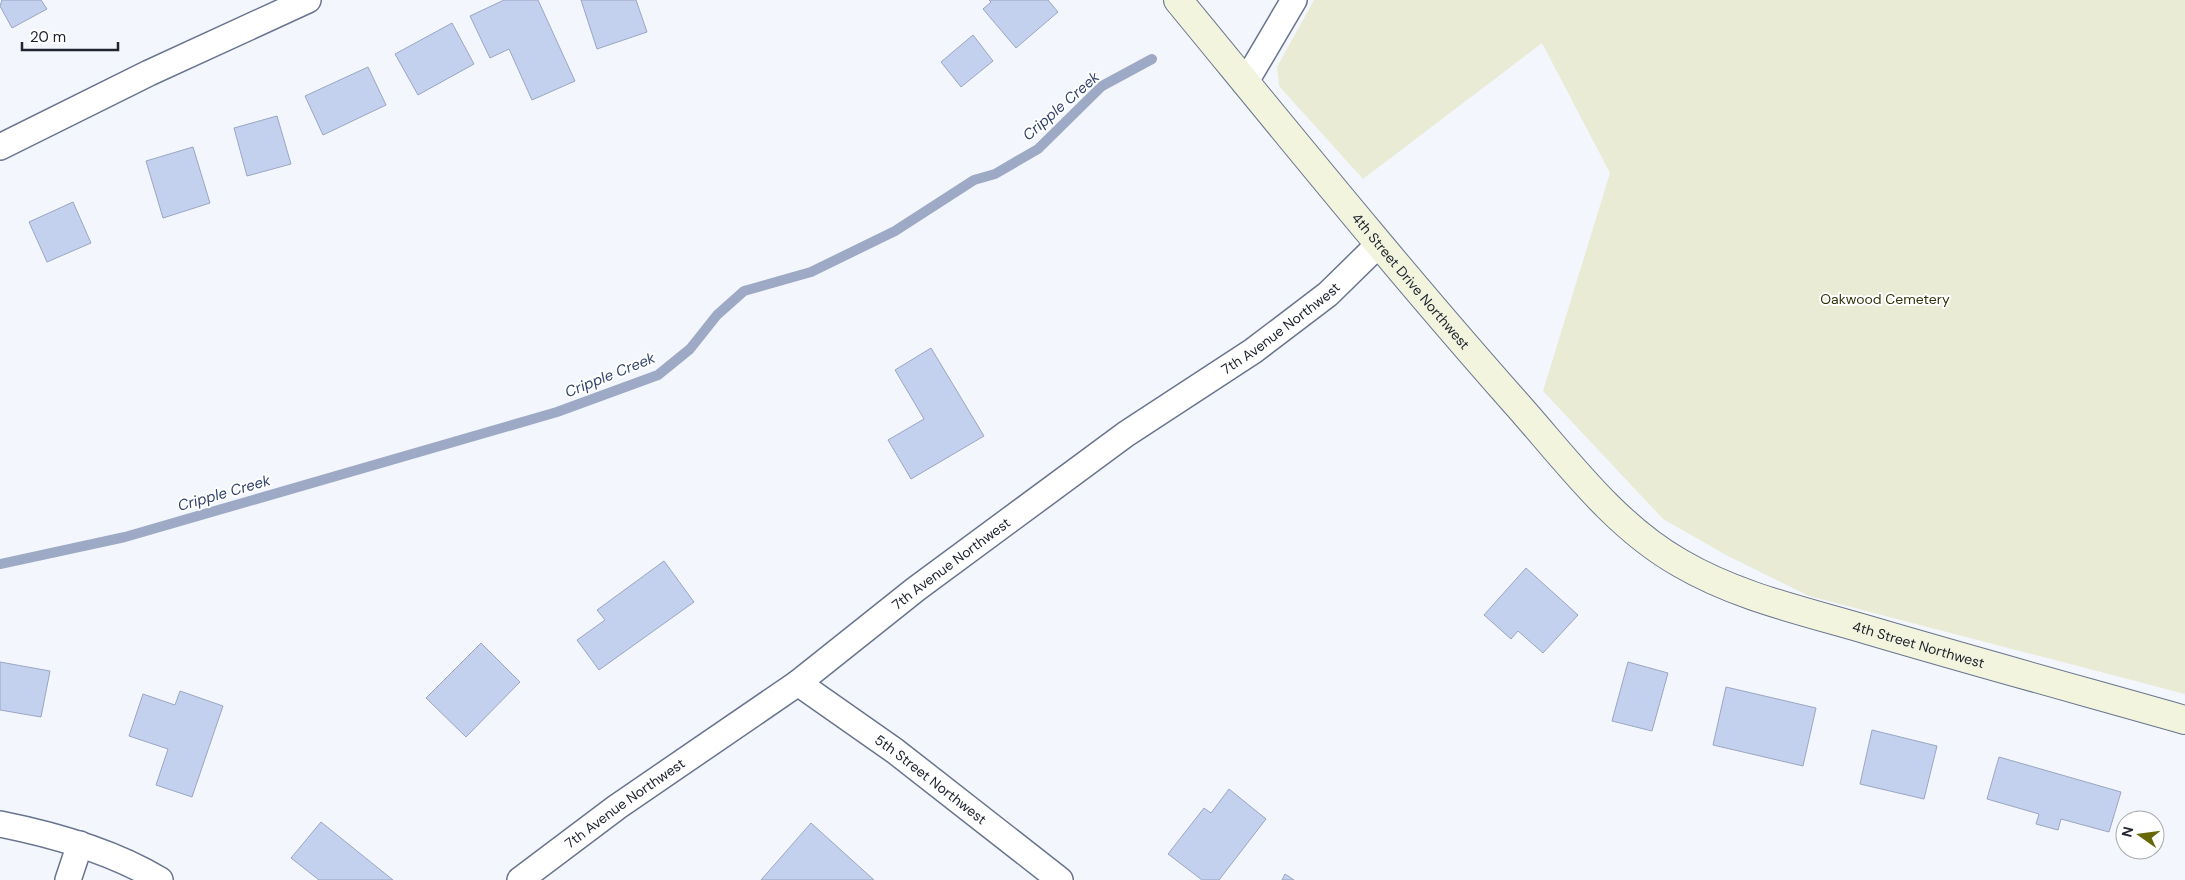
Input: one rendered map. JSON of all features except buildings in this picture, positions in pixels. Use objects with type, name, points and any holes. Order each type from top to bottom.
[{"type":"main road","name":"4th Street Drive Northwest","points":[[1178,0],[1244,84],[1500,385],[1608,507],[1642,537],[1659,549]]},
{"type":"main road","name":"4th Street Northwest","points":[[1659,549],[1679,563],[1739,592],[1948,654],[2185,720]]},
{"type":"street","points":[[0,147],[149,73],[308,0]]},
{"type":"street","points":[[1244,84],[1294,0]]},
{"type":"street","name":"7th Avenue Northwest","points":[[520,880],[617,807],[798,682],[916,589],[1111,446],[1261,345],[1328,294],[1379,244]]},
{"type":"street","name":"5th Street Northwest","points":[[798,682],[895,751],[1060,880]]},
{"type":"street","points":[[0,824],[39,832],[80,844],[160,880]]},
{"type":"street","points":[[68,880],[80,844]]},
{"type":"green space","name":"Oakwood Cemetery","points":[[1314,0],[2185,0],[2185,694],[1809,596],[1726,555],[1663,519],[1543,391],[1610,173],[1542,43],[1363,179],[1279,86],[1277,67]]},
{"type":"waterway","name":"Cripple Creek","points":[[0,564],[125,537],[557,412],[658,375],[690,349],[717,315],[744,291],[811,272],[895,231],[974,180],[995,174],[1038,149],[1102,86],[1152,59]]}]
